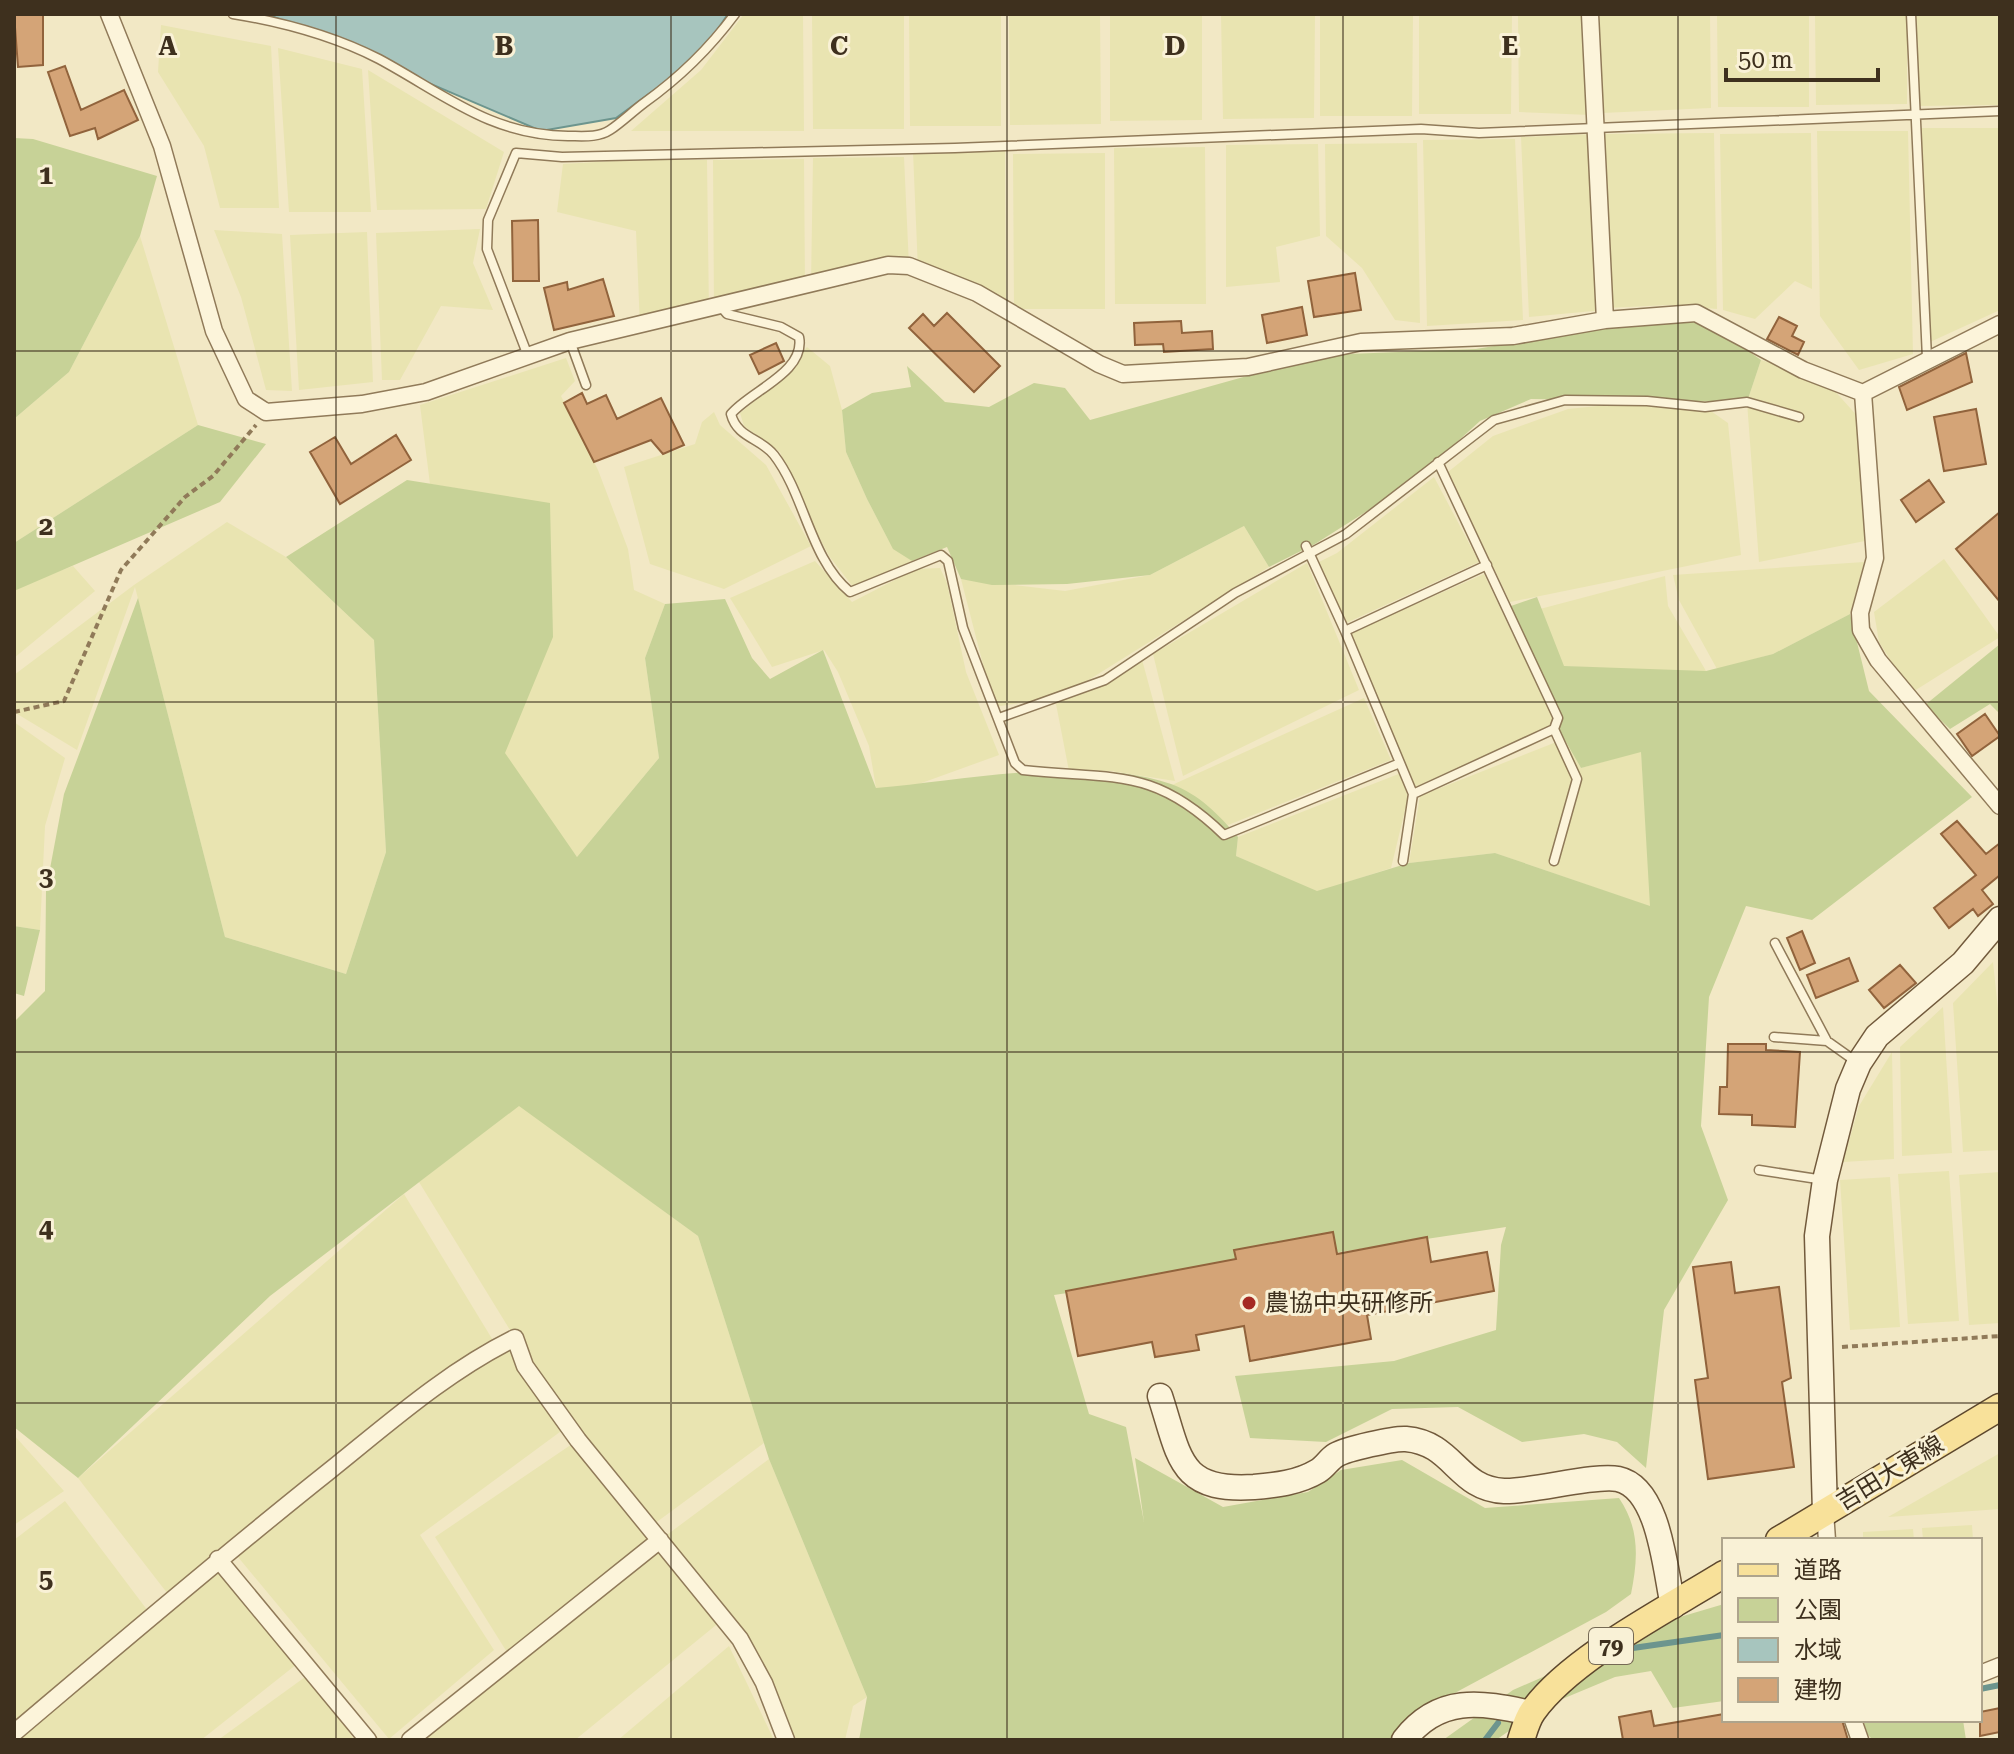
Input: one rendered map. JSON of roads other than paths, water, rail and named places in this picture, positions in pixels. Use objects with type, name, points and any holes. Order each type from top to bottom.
[{"type":"main road","name":"吉田大東線","points":[[1782,1538],[2000,1407]]},
{"type":"main road","name":"79","points":[[1521,1740],[1531,1713],[1568,1677],[1722,1575]]},
{"type":"street","points":[[109,14],[162,146],[214,331],[246,399],[266,412],[362,404],[426,392],[570,341],[721,307],[862,270],[909,266],[977,293],[1099,364],[1123,374],[1248,367],[1361,342],[1513,336],[1605,320],[1696,313],[1803,370],[1863,393],[1927,358],[2000,324]]},
{"type":"street","points":[[1590,14],[1597,127],[1597,213],[1605,320]]},
{"type":"street","points":[[1863,393],[1875,558],[1860,613],[1861,630],[1878,660],[2000,806]]},
{"type":"street","points":[[1827,1538],[1817,1236],[1825,1180],[1848,1089],[1859,1063],[1877,1036],[1963,963],[2000,919]]},
{"type":"street","points":[[14,1733],[218,1559],[471,1360],[515,1338],[525,1366],[578,1440],[740,1639],[764,1683],[786,1740]]},
{"type":"street","points":[[1160,1396],[1181,1460],[1199,1481],[1223,1489],[1285,1485],[1318,1472],[1337,1454],[1403,1439],[1440,1450],[1473,1485],[1503,1491],[1618,1479],[1643,1493],[1655,1521],[1673,1606]]},
{"type":"street","points":[[410,1740],[660,1540]]},
{"type":"street","points":[[218,1559],[368,1740]]},
{"type":"street","points":[[1404,1740],[1422,1718],[1454,1705],[1498,1706],[1531,1713]]},
{"type":"lane","points":[[233,14],[275,21],[352,48],[379,59],[441,98],[501,126],[542,136],[592,136],[609,131],[678,79],[735,14]]},
{"type":"lane","points":[[1911,14],[1927,358]]},
{"type":"lane","points":[[528,356],[487,249],[488,220],[516,153],[562,157],[955,148],[1421,129],[1479,133],[2000,111]]},
{"type":"lane","points":[[721,307],[727,314],[781,327],[799,337],[801,346],[795,361],[731,414],[734,425],[773,453],[824,556],[850,592],[941,555],[948,561],[963,628],[1015,763],[1023,770],[1137,779],[1171,792],[1224,835],[1400,763]]},
{"type":"lane","points":[[570,341],[586,385]]},
{"type":"lane","points":[[999,718],[1105,680],[1235,593],[1309,549],[1346,534],[1494,420],[1565,400],[1647,401],[1705,407],[1747,402],[1799,417]]},
{"type":"lane","points":[[1438,462],[1558,718],[1554,729],[1577,779],[1554,861]]},
{"type":"lane","points":[[1309,549],[1413,794],[1403,861]]},
{"type":"lane","points":[[1345,631],[1487,565]]},
{"type":"lane","points":[[1413,794],[1554,729]]},
{"type":"lane","points":[[1775,943],[1827,1041],[1859,1063]]},
{"type":"lane","points":[[1774,1037],[1827,1041]]},
{"type":"lane","points":[[1759,1170],[1825,1180]]},
{"type":"water","points":[[267,14],[728,14],[698,58],[616,118],[541,131]]},
{"type":"waterway","points":[[1626,1649],[1722,1635]]},
{"type":"waterway","points":[[1982,1689],[2000,1685]]},
{"type":"waterway","points":[[1485,1740],[1498,1723]]},
{"type":"place","name":"農協中央研修所","points":[[1249,1303]]}]
